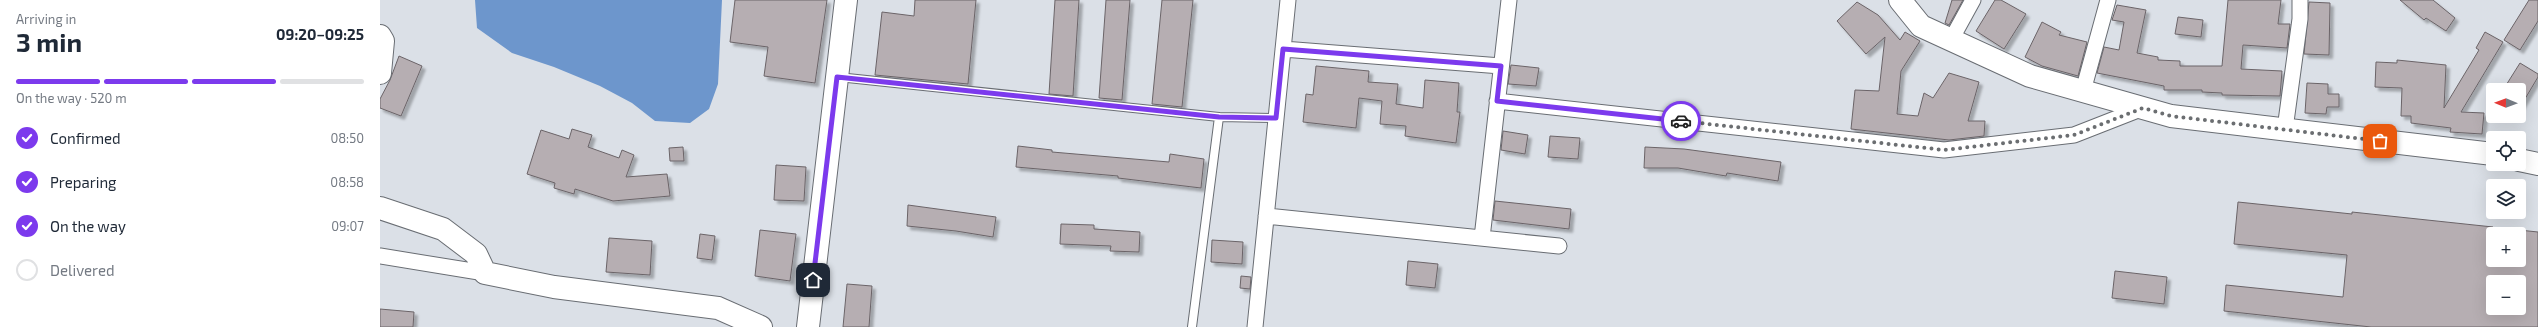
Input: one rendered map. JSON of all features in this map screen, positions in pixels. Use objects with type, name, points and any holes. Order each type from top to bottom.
[{"type":"street","points":[[808,327],[846,0]]},
{"type":"street","points":[[1255,327],[1288,0]]},
{"type":"street","points":[[1482,238],[1509,0]]},
{"type":"street","points":[[1900,0],[1921,26],[2030,76],[2171,116],[2486,153]]},
{"type":"street","points":[[1951,40],[1973,0]]},
{"type":"street","points":[[2083,91],[2108,0]]},
{"type":"street","points":[[2285,130],[2300,19],[2300,0]]},
{"type":"street","points":[[380,36],[382,41],[380,73]]},
{"type":"street","points":[[1283,49],[1501,66]]},
{"type":"street","points":[[1497,101],[1944,150],[2074,135],[2143,108]]},
{"type":"street","points":[[2526,161],[2538,164]]},
{"type":"street","points":[[380,208],[444,229],[476,254],[485,273]]},
{"type":"street","points":[[1266,216],[1559,246]]},
{"type":"street","points":[[380,256],[554,286],[718,308],[761,327]]},
{"type":"lane","points":[[837,77],[1219,117],[1276,118]]},
{"type":"lane","points":[[1192,327],[1216,153],[1219,117]]},
{"type":"water","points":[[475,0],[722,0],[718,84],[709,109],[690,123],[655,121],[632,103],[600,86],[554,67],[512,53],[477,28]]},
{"type":"building","points":[[735,0],[827,0],[815,83],[764,76],[768,47],[730,42]]},
{"type":"building","points":[[915,0],[976,0],[968,84],[875,75],[882,12],[914,16]]},
{"type":"building","points":[[1055,0],[1079,0],[1073,96],[1049,94]]},
{"type":"building","points":[[1106,0],[1130,0],[1122,100],[1099,98]]},
{"type":"building","points":[[1162,0],[1193,0],[1182,107],[1152,104]]},
{"type":"building","points":[[1952,0],[1963,0],[1949,25],[1945,23]]},
{"type":"building","points":[[1995,0],[2001,0],[2026,14],[2004,49],[1976,31]]},
{"type":"building","points":[[2228,0],[2281,0],[2278,24],[2290,24],[2287,48],[2243,45],[2241,69],[2282,71],[2280,96],[2222,95],[2222,93],[2202,92],[2202,90],[2164,90],[2164,86],[2097,73],[2104,47],[2119,50],[2124,22],[2112,20],[2117,5],[2146,10],[2137,53],[2158,57],[2158,60],[2180,61],[2180,66],[2222,66]]},
{"type":"building","points":[[2400,0],[2433,0],[2455,18],[2446,31],[2426,18],[2424,20]]},
{"type":"building","points":[[2529,0],[2538,0],[2538,21],[2520,50],[2504,40]]},
{"type":"building","points":[[1857,2],[1878,15],[1900,40],[1905,32],[1920,41],[1901,71],[1897,114],[1918,116],[1924,93],[1933,98],[1949,73],[1979,82],[1968,121],[1985,121],[1984,136],[1949,140],[1851,129],[1855,90],[1879,91],[1885,37],[1866,54],[1837,21]]},
{"type":"building","points":[[2309,2],[2330,3],[2329,55],[2304,54]]},
{"type":"building","points":[[2178,17],[2203,20],[2201,37],[2175,34]]},
{"type":"building","points":[[2042,22],[2061,32],[2059,35],[2087,42],[2078,76],[2042,66],[2025,57]]},
{"type":"building","points":[[2485,32],[2503,42],[2461,112],[2484,113],[2482,134],[2450,132],[2451,128],[2411,123],[2411,116],[2401,116],[2402,88],[2375,87],[2376,62],[2397,63],[2397,60],[2446,65],[2444,108],[2479,50],[2476,48]]},
{"type":"building","points":[[399,56],[422,66],[401,116],[380,108],[380,99],[390,80]]},
{"type":"building","points":[[2520,63],[2538,74],[2538,77],[2526,97],[2526,83],[2507,83]]},
{"type":"building","points":[[1511,65],[1539,68],[1536,86],[1508,84]]},
{"type":"building","points":[[1316,66],[1369,71],[1368,82],[1398,84],[1396,104],[1423,108],[1425,80],[1459,83],[1457,112],[1460,112],[1456,143],[1405,136],[1406,126],[1380,124],[1382,101],[1359,98],[1356,128],[1303,122],[1306,94],[1313,95]]},
{"type":"building","points":[[2307,83],[2328,84],[2328,94],[2339,94],[2339,107],[2327,107],[2326,114],[2305,113]]},
{"type":"building","points":[[572,129],[592,135],[588,147],[619,158],[622,150],[634,155],[626,177],[667,174],[670,196],[613,201],[575,189],[574,194],[554,188],[555,183],[527,174],[541,130],[569,139]]},
{"type":"building","points":[[1503,131],[1528,135],[1525,154],[1501,150]]},
{"type":"building","points":[[1550,136],[1580,138],[1578,159],[1548,157]]},
{"type":"building","points":[[1018,146],[1052,150],[1052,152],[1169,162],[1170,154],[1204,159],[1201,188],[1118,178],[1118,176],[1016,167]]},
{"type":"building","points":[[683,147],[684,161],[670,161],[669,148]]},
{"type":"building","points":[[1645,147],[1684,149],[1781,162],[1778,181],[1727,173],[1726,176],[1678,168],[1644,168]]},
{"type":"building","points":[[776,165],[806,167],[804,201],[774,200]]},
{"type":"building","points":[[1495,201],[1571,209],[1569,229],[1493,220]]},
{"type":"building","points":[[2238,202],[2493,227],[2486,227],[2486,267],[2526,267],[2526,231],[2538,232],[2538,327],[2371,327],[2224,311],[2226,285],[2343,297],[2347,255],[2234,244]]},
{"type":"building","points":[[908,205],[996,217],[993,237],[956,231],[907,226]]},
{"type":"building","points":[[1061,224],[1094,225],[1094,229],[1140,232],[1139,252],[1110,251],[1111,246],[1060,244]]},
{"type":"building","points":[[760,230],[796,234],[790,281],[755,276]]},
{"type":"building","points":[[700,234],[715,236],[712,260],[697,258]]},
{"type":"building","points":[[609,238],[652,241],[650,275],[606,272]]},
{"type":"building","points":[[1212,240],[1243,242],[1242,264],[1211,262]]},
{"type":"building","points":[[1408,261],[1438,264],[1435,288],[1406,285]]},
{"type":"building","points":[[2115,271],[2167,277],[2164,304],[2112,298]]},
{"type":"building","points":[[1241,276],[1251,277],[1250,289],[1240,288]]},
{"type":"building","points":[[847,284],[872,286],[869,327],[843,327]]},
{"type":"building","points":[[380,309],[414,312],[413,327],[380,327]]},
{"type":"way so far","points":[[1681,121],[1944,150],[2074,135],[2143,108],[2171,116],[2380,141]]},
{"type":"route","points":[[813,280],[837,77],[1219,117],[1276,118],[1283,49],[1501,66],[1497,101],[1681,121]]}]
